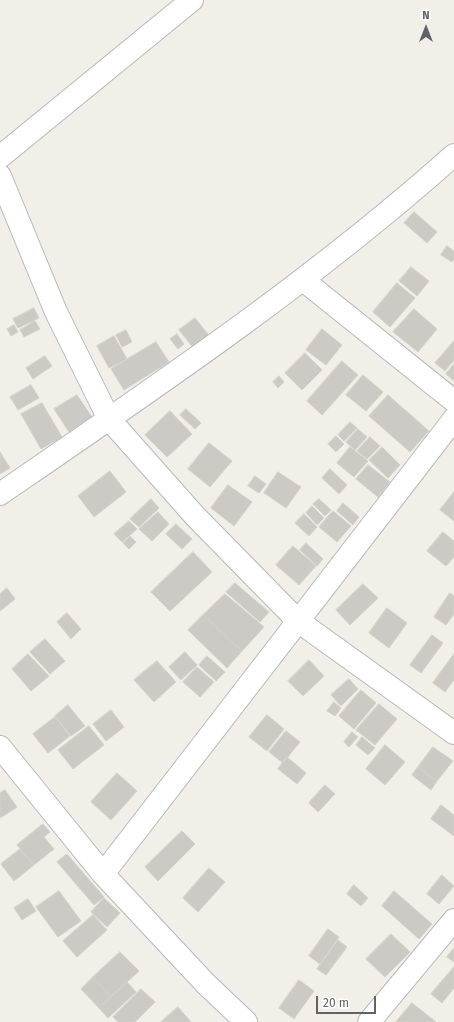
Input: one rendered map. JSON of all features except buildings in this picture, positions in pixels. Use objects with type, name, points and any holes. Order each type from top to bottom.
[{"type":"street","points":[[0,157],[192,0]]},
{"type":"street","points":[[0,494],[208,351],[303,280],[372,225],[454,154]]},
{"type":"street","points":[[0,176],[56,312],[109,419],[195,516],[298,621],[454,733]]},
{"type":"street","points":[[303,280],[454,401]]},
{"type":"street","points":[[103,874],[454,419]]},
{"type":"street","points":[[0,747],[103,874],[206,984],[246,1022]]},
{"type":"street","points":[[369,1022],[454,920]]}]
